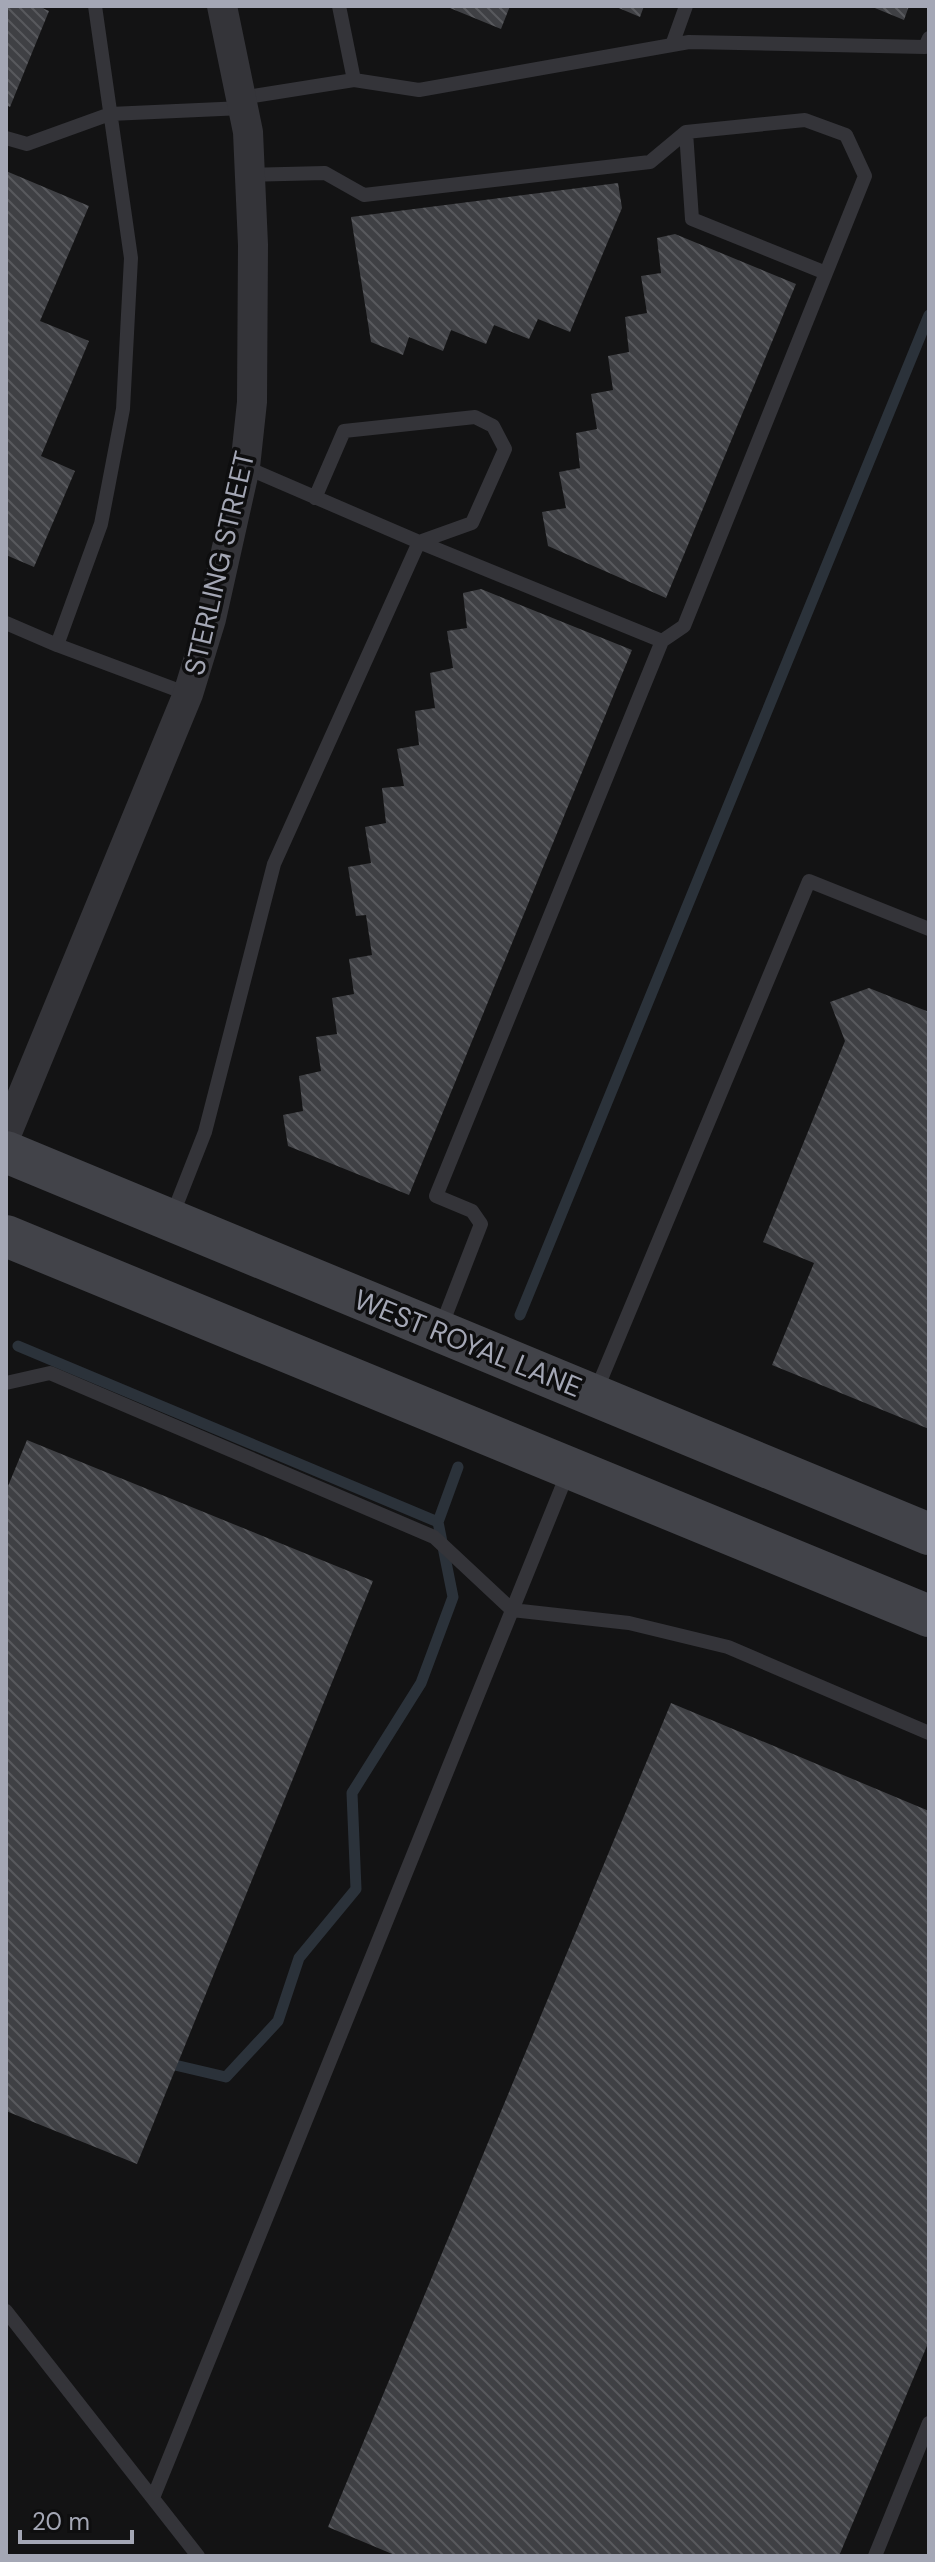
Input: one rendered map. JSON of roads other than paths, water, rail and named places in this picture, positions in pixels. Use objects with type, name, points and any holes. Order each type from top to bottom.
[{"type":"main road","name":"WEST ROYAL LANE","points":[[6,1152],[929,1534]]},
{"type":"main road","points":[[6,1236],[929,1616]]},
{"type":"street","name":"STERLING STREET","points":[[6,1135],[188,694],[211,619],[245,467],[252,402],[253,245],[248,132],[222,6]]},
{"type":"lane","points":[[57,645],[101,524],[123,409],[131,258],[95,6]]},
{"type":"lane","points":[[339,6],[354,80]]},
{"type":"lane","points":[[672,45],[686,6]]},
{"type":"lane","points":[[6,138],[27,144],[110,114],[242,103],[354,80],[419,90],[689,42],[925,47],[929,38]]},
{"type":"lane","points":[[249,175],[325,173],[364,195],[650,162],[686,132],[805,120],[846,135],[865,176],[684,626],[662,641],[436,1196],[472,1211],[481,1224],[439,1331]]},
{"type":"lane","points":[[686,132],[692,219],[826,273]]},
{"type":"lane","points":[[170,1220],[205,1132],[274,864],[419,542],[472,523],[505,449],[493,426],[475,417],[344,431],[315,498]]},
{"type":"lane","points":[[245,467],[662,641]]},
{"type":"lane","points":[[6,623],[188,694]]},
{"type":"lane","points":[[594,1395],[809,881],[929,929]]},
{"type":"lane","points":[[6,1383],[50,1373],[434,1537],[512,1610],[629,1623],[728,1647],[929,1733]]},
{"type":"lane","points":[[153,2498],[570,1468]]},
{"type":"lane","points":[[6,2311],[198,2556]]},
{"type":"lane","points":[[875,2556],[929,2423]]},
{"type":"waterway","points":[[520,1315],[929,315]]},
{"type":"waterway","points":[[18,1346],[438,1522]]},
{"type":"waterway","points":[[162,2062],[226,2077],[278,2021],[299,1958],[356,1889],[352,1793],[421,1683],[453,1597],[438,1522],[458,1467]]}]
